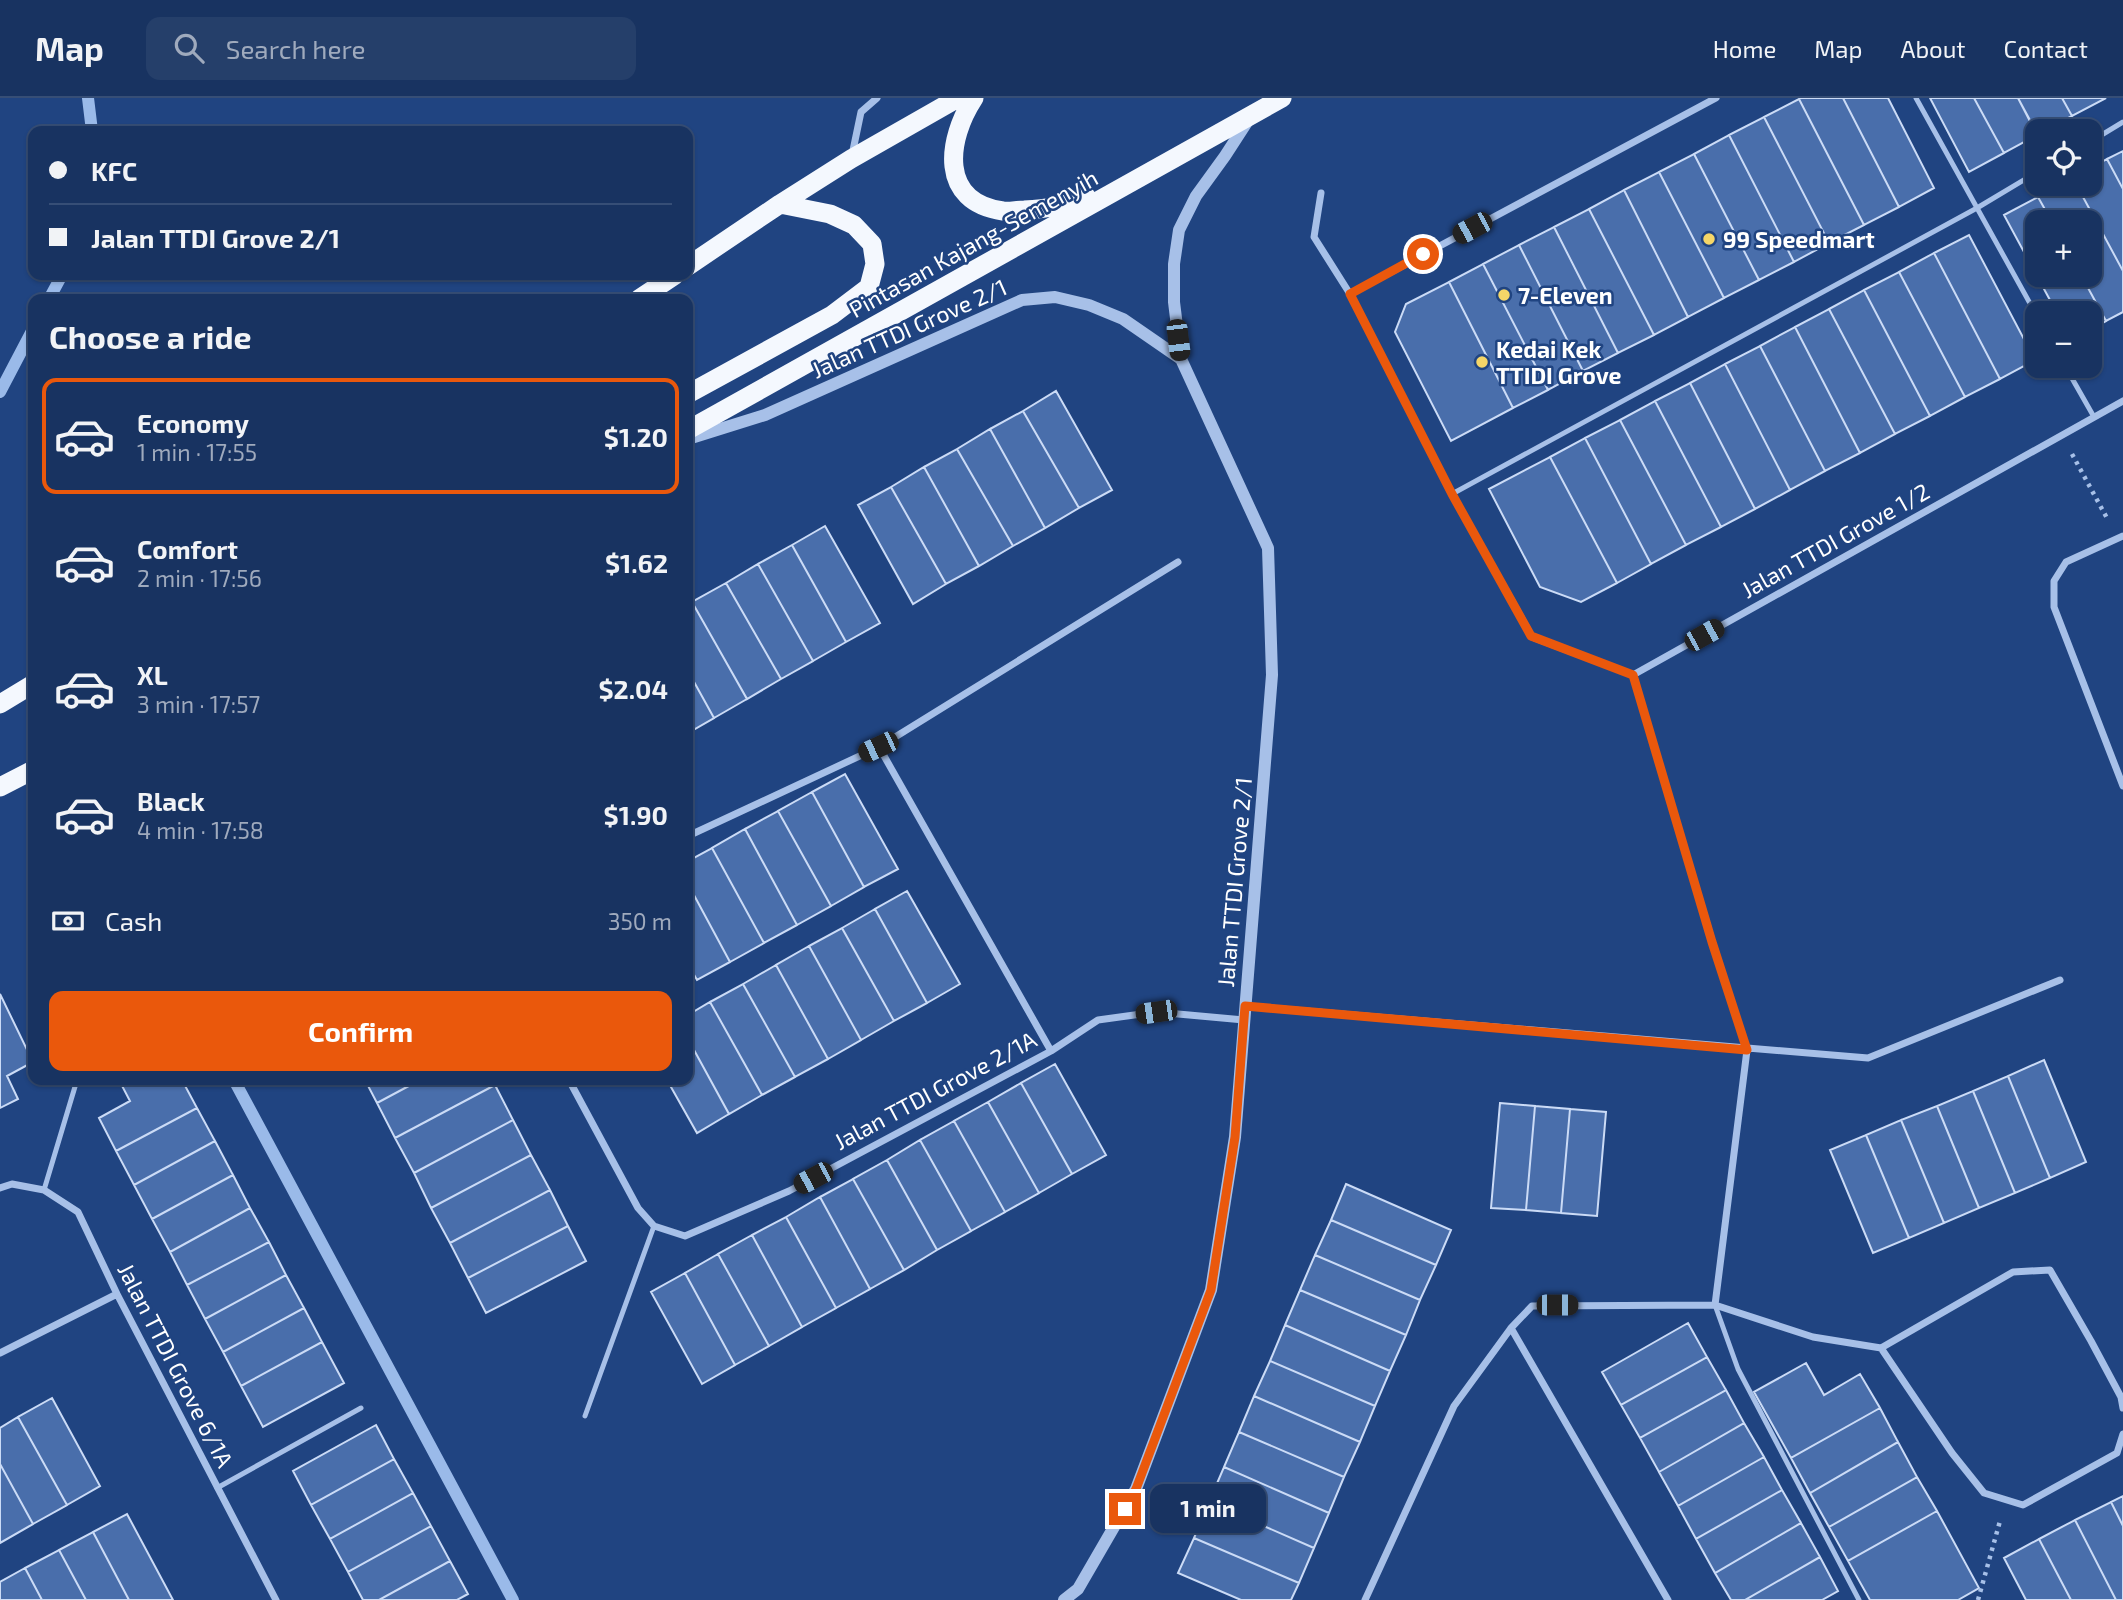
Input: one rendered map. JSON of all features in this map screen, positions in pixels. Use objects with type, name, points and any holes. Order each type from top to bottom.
[{"type":"highway","points":[[693,263],[851,159],[958,98]]},
{"type":"highway","points":[[974,98],[963,115],[953,147],[954,174],[963,191],[982,205],[1003,211],[1054,208],[1143,176]]},
{"type":"highway","name":"Pintasan Kajang-Semenyih","points":[[693,427],[1282,98]]},
{"type":"highway","points":[[693,391],[832,315],[869,287],[875,264],[872,244],[854,225],[830,214],[780,204]]},
{"type":"highway","points":[[646,294],[668,280]]},
{"type":"highway","points":[[0,704],[28,687]]},
{"type":"highway","points":[[0,787],[28,773]]},
{"type":"street","points":[[851,159],[861,112],[877,98]]},
{"type":"street","points":[[1350,294],[1716,98]]},
{"type":"street","name":"Jalan TTDI Grove 2/1","points":[[1064,1600],[1078,1588],[1136,1489],[1211,1290],[1235,1137],[1272,675],[1268,548],[1181,359],[1174,302],[1174,264],[1180,230],[1196,196],[1251,115]]},
{"type":"street","points":[[1321,193],[1314,237],[1350,294],[1452,494],[1531,636],[1633,675],[1747,1050],[1715,1305]]},
{"type":"street","name":"Jalan TTDI Grove 2/1","points":[[693,437],[765,415],[1021,300],[1055,297],[1089,305],[1123,319],[1181,359]]},
{"type":"street","name":"Jalan TTDI Grove 1/2","points":[[1633,675],[2123,401]]},
{"type":"street","points":[[2120,538],[2066,562],[2054,581],[2054,607],[2123,786]]},
{"type":"street","points":[[693,833],[878,747],[1178,562]]},
{"type":"street","points":[[878,747],[1051,1051]]},
{"type":"street","points":[[1245,1006],[1868,1058],[2060,980]]},
{"type":"street","name":"Jalan TTDI Grove 2/1A","points":[[654,1226],[685,1236],[789,1191],[1051,1051],[1098,1020],[1156,1012],[1244,1020]]},
{"type":"street","points":[[572,1085],[638,1208],[654,1226]]},
{"type":"street","name":"Jalan TTDI Grove 6/1A","points":[[0,1188],[12,1184],[44,1190],[78,1212],[117,1294],[275,1600]]},
{"type":"street","points":[[1365,1600],[1454,1406],[1511,1328],[1532,1306],[1715,1305],[1813,1337],[1881,1348],[2013,1272],[2050,1270],[2091,1340],[2121,1397],[2123,1408]]},
{"type":"street","points":[[0,1353],[117,1294]]},
{"type":"street","points":[[1511,1328],[1668,1600]]},
{"type":"street","points":[[1881,1348],[1952,1453],[1983,1493],[2023,1505],[2117,1453],[2123,1434]]},
{"type":"lane","points":[[1916,98],[2029,301]]},
{"type":"lane","points":[[2102,135],[2123,122]]},
{"type":"lane","points":[[1452,494],[1977,208],[2025,179]]},
{"type":"lane","points":[[2072,378],[2094,417]]},
{"type":"lane","points":[[44,1190],[76,1085]]},
{"type":"lane","points":[[585,1416],[654,1226]]},
{"type":"lane","points":[[1715,1305],[1738,1369],[1858,1600]]},
{"type":"lane","points":[[217,1488],[361,1408]]},
{"type":"path","points":[[2062,435],[2120,538]]},
{"type":"path","points":[[1978,1600],[2006,1500]]},
{"type":"building","points":[[1843,98],[1899,207],[1864,225],[1799,99]]},
{"type":"building","points":[[1843,98],[1888,98],[1934,188],[1899,207]]},
{"type":"building","points":[[1930,98],[1974,98],[2004,153],[1969,172]]},
{"type":"building","points":[[1974,98],[2018,98],[2029,119],[2025,119],[2025,142],[2004,153]]},
{"type":"building","points":[[2018,98],[2062,98],[2072,116],[2066,119],[2029,119]]},
{"type":"building","points":[[2062,98],[2106,98],[2072,116]]},
{"type":"building","points":[[1799,99],[1864,225],[1829,243],[1764,117]]},
{"type":"building","points":[[1764,117],[1829,243],[1794,262],[1729,135]]},
{"type":"building","points":[[1729,135],[1794,262],[1759,280],[1694,154]]},
{"type":"building","points":[[2123,151],[2123,189],[2107,159]]},
{"type":"building","points":[[1694,154],[1759,280],[1724,298],[1659,172]]},
{"type":"building","points":[[2107,159],[2123,189],[2123,271],[2102,232],[2102,210],[2090,210],[2082,196],[2102,196],[2102,162]]},
{"type":"building","points":[[1659,172],[1724,298],[1688,317],[1624,190]]},
{"type":"building","points":[[1624,190],[1688,317],[1654,335],[1589,209]]},
{"type":"building","points":[[2082,196],[2090,210],[2045,210],[2038,197]]},
{"type":"building","points":[[2038,197],[2045,210],[2025,210],[2025,254],[2004,215]]},
{"type":"building","points":[[1589,209],[1654,335],[1618,353],[1554,227]]},
{"type":"building","points":[[1554,227],[1618,353],[1583,371],[1519,245]]},
{"type":"building","points":[[2102,232],[2123,271],[2123,312],[2106,321],[2102,314],[2102,301],[2095,301],[2088,287],[2102,287]]},
{"type":"building","points":[[1969,235],[2025,341],[2025,365],[2000,379],[1934,253]]},
{"type":"building","points":[[1519,245],[1583,371],[1548,390],[1483,264]]},
{"type":"building","points":[[1934,253],[2000,379],[1965,397],[1899,272]]},
{"type":"building","points":[[1483,264],[1548,390],[1513,408],[1449,282]]},
{"type":"building","points":[[1899,272],[1965,397],[1930,416],[1864,290]]},
{"type":"building","points":[[1449,282],[1513,408],[1451,441],[1395,332],[1406,304]]},
{"type":"building","points":[[2043,287],[2088,287],[2095,301],[2051,301]]},
{"type":"building","points":[[1864,290],[1930,416],[1895,434],[1829,309]]},
{"type":"building","points":[[1829,309],[1895,434],[1860,453],[1795,327]]},
{"type":"building","points":[[1795,327],[1860,453],[1825,471],[1760,346]]},
{"type":"building","points":[[1760,346],[1825,471],[1790,490],[1725,364]]},
{"type":"building","points":[[1725,364],[1790,490],[1755,509],[1690,383]]},
{"type":"building","points":[[1690,383],[1755,509],[1721,527],[1655,401]]},
{"type":"building","points":[[1056,391],[1112,490],[1079,508],[1023,411]]},
{"type":"building","points":[[1655,401],[1721,527],[1686,545],[1620,420]]},
{"type":"building","points":[[1023,411],[1079,508],[1045,528],[990,429]]},
{"type":"building","points":[[1620,420],[1686,545],[1651,564],[1585,438]]},
{"type":"building","points":[[990,429],[1045,528],[1013,546],[957,449]]},
{"type":"building","points":[[1585,438],[1651,564],[1617,583],[1550,457]]},
{"type":"building","points":[[957,449],[1013,546],[979,566],[924,467]]},
{"type":"building","points":[[1550,457],[1617,583],[1581,602],[1540,587],[1489,489]]},
{"type":"building","points":[[924,467],[979,566],[946,584],[891,487]]},
{"type":"building","points":[[891,487],[946,584],[913,604],[858,505]]},
{"type":"building","points":[[825,526],[880,623],[846,642],[792,545]]},
{"type":"building","points":[[792,545],[846,642],[813,661],[758,564]]},
{"type":"building","points":[[758,564],[813,661],[781,679],[726,583]]},
{"type":"building","points":[[726,583],[781,679],[747,699],[693,601]]},
{"type":"building","points":[[693,604],[747,699],[714,718],[693,680]]},
{"type":"building","points":[[693,680],[714,718],[693,730]]},
{"type":"building","points":[[845,774],[898,869],[864,887],[812,792]]},
{"type":"building","points":[[812,792],[864,887],[831,906],[778,811]]},
{"type":"building","points":[[778,811],[831,906],[797,925],[745,829]]},
{"type":"building","points":[[745,829],[797,925],[764,943],[712,848]]},
{"type":"building","points":[[712,848],[764,943],[730,962],[693,893],[693,858]]},
{"type":"building","points":[[907,891],[960,984],[927,1003],[875,909]]},
{"type":"building","points":[[693,893],[730,962],[697,980],[693,973]]},
{"type":"building","points":[[875,909],[927,1003],[894,1021],[842,928]]},
{"type":"building","points":[[842,928],[894,1021],[861,1040],[809,946]]},
{"type":"building","points":[[809,946],[861,1040],[828,1059],[776,965]]},
{"type":"building","points":[[776,965],[828,1059],[795,1077],[743,984]]},
{"type":"building","points":[[743,984],[795,1077],[762,1095],[710,1002]]},
{"type":"building","points":[[0,994],[28,1052],[28,1065],[7,1076],[18,1099],[0,1108]]},
{"type":"building","points":[[710,1002],[762,1095],[729,1114],[693,1048],[693,1012]]},
{"type":"building","points":[[693,1048],[729,1114],[697,1133],[670,1085],[693,1085]]},
{"type":"building","points":[[2044,1060],[2086,1162],[2050,1178],[2008,1076]]},
{"type":"building","points":[[1055,1064],[1106,1155],[1072,1174],[1021,1083]]},
{"type":"building","points":[[2008,1076],[2050,1178],[2015,1193],[1973,1091]]},
{"type":"building","points":[[1021,1083],[1072,1174],[1039,1193],[988,1102]]},
{"type":"building","points":[[122,1085],[185,1085],[197,1108],[116,1151],[99,1118],[130,1101]]},
{"type":"building","points":[[368,1085],[411,1085],[377,1103]]},
{"type":"building","points":[[411,1085],[495,1085],[395,1138],[377,1103]]},
{"type":"building","points":[[495,1085],[513,1120],[414,1173],[395,1138]]},
{"type":"building","points":[[1973,1091],[2015,1193],[1979,1208],[1937,1106]]},
{"type":"building","points":[[988,1102],[1039,1193],[1005,1212],[954,1121]]},
{"type":"building","points":[[1500,1103],[1535,1106],[1526,1210],[1491,1208]]},
{"type":"building","points":[[1535,1106],[1570,1109],[1561,1213],[1526,1210]]},
{"type":"building","points":[[1937,1106],[1979,1208],[1944,1223],[1901,1120]]},
{"type":"building","points":[[197,1108],[215,1141],[134,1185],[116,1151]]},
{"type":"building","points":[[1570,1109],[1606,1112],[1597,1216],[1561,1213]]},
{"type":"building","points":[[513,1120],[531,1155],[431,1208],[414,1173]]},
{"type":"building","points":[[1901,1120],[1944,1223],[1909,1238],[1866,1135]]},
{"type":"building","points":[[954,1121],[1005,1212],[971,1231],[920,1140]]},
{"type":"building","points":[[1866,1135],[1909,1238],[1873,1253],[1830,1150]]},
{"type":"building","points":[[920,1140],[971,1231],[937,1250],[887,1160]]},
{"type":"building","points":[[215,1141],[233,1175],[152,1219],[134,1185]]},
{"type":"building","points":[[531,1155],[550,1190],[450,1243],[431,1208]]},
{"type":"building","points":[[887,1160],[937,1250],[904,1270],[853,1179]]},
{"type":"building","points":[[233,1175],[250,1208],[170,1252],[152,1219]]},
{"type":"building","points":[[853,1179],[904,1270],[870,1289],[820,1197]]},
{"type":"building","points":[[1346,1184],[1451,1230],[1436,1265],[1331,1220]]},
{"type":"building","points":[[550,1190],[568,1226],[468,1278],[450,1243]]},
{"type":"building","points":[[820,1197],[870,1289],[836,1308],[786,1217]]},
{"type":"building","points":[[250,1208],[269,1242],[187,1285],[170,1252]]},
{"type":"building","points":[[786,1217],[836,1308],[802,1327],[752,1235]]},
{"type":"building","points":[[1331,1220],[1436,1265],[1420,1300],[1315,1255]]},
{"type":"building","points":[[568,1226],[586,1261],[486,1313],[468,1278]]},
{"type":"building","points":[[752,1235],[802,1327],[769,1346],[718,1254]]},
{"type":"building","points":[[269,1242],[286,1275],[205,1319],[187,1285]]},
{"type":"building","points":[[718,1254],[769,1346],[735,1365],[685,1273]]},
{"type":"building","points":[[1315,1255],[1420,1300],[1406,1335],[1300,1290]]},
{"type":"building","points":[[685,1273],[735,1365],[702,1384],[651,1292]]},
{"type":"building","points":[[286,1275],[304,1308],[223,1352],[205,1319]]},
{"type":"building","points":[[1300,1290],[1406,1335],[1390,1371],[1285,1325]]},
{"type":"building","points":[[304,1308],[322,1342],[241,1386],[223,1352]]},
{"type":"building","points":[[1688,1323],[1707,1357],[1621,1405],[1602,1372]]},
{"type":"building","points":[[1285,1325],[1390,1371],[1375,1406],[1270,1361]]},
{"type":"building","points":[[322,1342],[344,1383],[263,1427],[241,1386]]},
{"type":"building","points":[[1707,1357],[1726,1390],[1640,1438],[1621,1405]]},
{"type":"building","points":[[1270,1361],[1375,1406],[1360,1442],[1254,1396]]},
{"type":"building","points":[[1806,1363],[1824,1395],[1860,1374],[1880,1408],[1791,1458],[1754,1392]]},
{"type":"building","points":[[1726,1390],[1744,1423],[1659,1472],[1640,1438]]},
{"type":"building","points":[[1254,1396],[1360,1442],[1344,1477],[1239,1432]]},
{"type":"building","points":[[52,1398],[100,1486],[67,1505],[18,1417]]},
{"type":"building","points":[[1880,1408],[1898,1442],[1810,1493],[1791,1458]]},
{"type":"building","points":[[18,1417],[67,1505],[33,1524],[0,1464],[0,1428]]},
{"type":"building","points":[[1744,1423],[1764,1457],[1678,1506],[1659,1472]]},
{"type":"building","points":[[376,1425],[394,1459],[311,1505],[293,1471]]},
{"type":"building","points":[[1239,1432],[1344,1477],[1329,1513],[1224,1467]]},
{"type":"building","points":[[1898,1442],[1917,1477],[1829,1527],[1810,1493]]},
{"type":"building","points":[[1764,1457],[1782,1490],[1696,1539],[1678,1506]]},
{"type":"building","points":[[394,1459],[413,1493],[330,1539],[311,1505]]},
{"type":"building","points":[[0,1464],[33,1524],[0,1543]]},
{"type":"building","points":[[1224,1467],[1329,1513],[1314,1548],[1209,1502]]},
{"type":"building","points":[[1917,1477],[1937,1511],[1848,1561],[1829,1527]]},
{"type":"building","points":[[1782,1490],[1801,1523],[1715,1573],[1696,1539]]},
{"type":"building","points":[[413,1493],[431,1526],[348,1572],[330,1539]]},
{"type":"building","points":[[2123,1496],[2123,1526],[2111,1502]]},
{"type":"building","points":[[1209,1502],[1314,1548],[1299,1583],[1194,1538]]},
{"type":"building","points":[[2111,1502],[2123,1526],[2123,1600],[2116,1600],[2075,1520]]},
{"type":"building","points":[[1937,1511],[1979,1588],[1958,1600],[1870,1600],[1848,1561]]},
{"type":"building","points":[[127,1514],[173,1600],[129,1600],[93,1532]]},
{"type":"building","points":[[2075,1520],[2116,1600],[2071,1600],[2039,1539]]},
{"type":"building","points":[[1801,1523],[1820,1557],[1745,1600],[1731,1600],[1715,1573]]},
{"type":"building","points":[[431,1526],[450,1561],[379,1600],[363,1600],[348,1572]]},
{"type":"building","points":[[93,1532],[129,1600],[86,1600],[59,1550]]},
{"type":"building","points":[[1194,1538],[1299,1583],[1291,1600],[1241,1600],[1178,1573]]},
{"type":"building","points":[[2039,1539],[2071,1600],[2026,1600],[2004,1558]]},
{"type":"building","points":[[59,1550],[86,1600],[42,1600],[25,1568]]},
{"type":"building","points":[[1820,1557],[1838,1591],[1822,1600],[1745,1600]]},
{"type":"building","points":[[450,1561],[468,1594],[457,1600],[379,1600]]},
{"type":"building","points":[[25,1568],[42,1600],[0,1600],[0,1582]]},
{"type":"waterway","points":[[88,98],[91,126]]},
{"type":"waterway","points":[[52,294],[59,280]]},
{"type":"waterway","points":[[0,392],[28,339]]},
{"type":"waterway","points":[[237,1085],[513,1600]]},
{"type":"place","name":"99 Speedmart","points":[[1709,239]]},
{"type":"place","name":"7-Eleven","points":[[1504,295]]},
{"type":"place","name":"Kedai Kek TTIDI Grove","points":[[1482,362]]},
{"type":"route","points":[[1125,1509],[1136,1489],[1211,1290],[1235,1137],[1245,1006],[1747,1050],[1633,675],[1531,636],[1452,494],[1350,294],[1423,254]]}]
